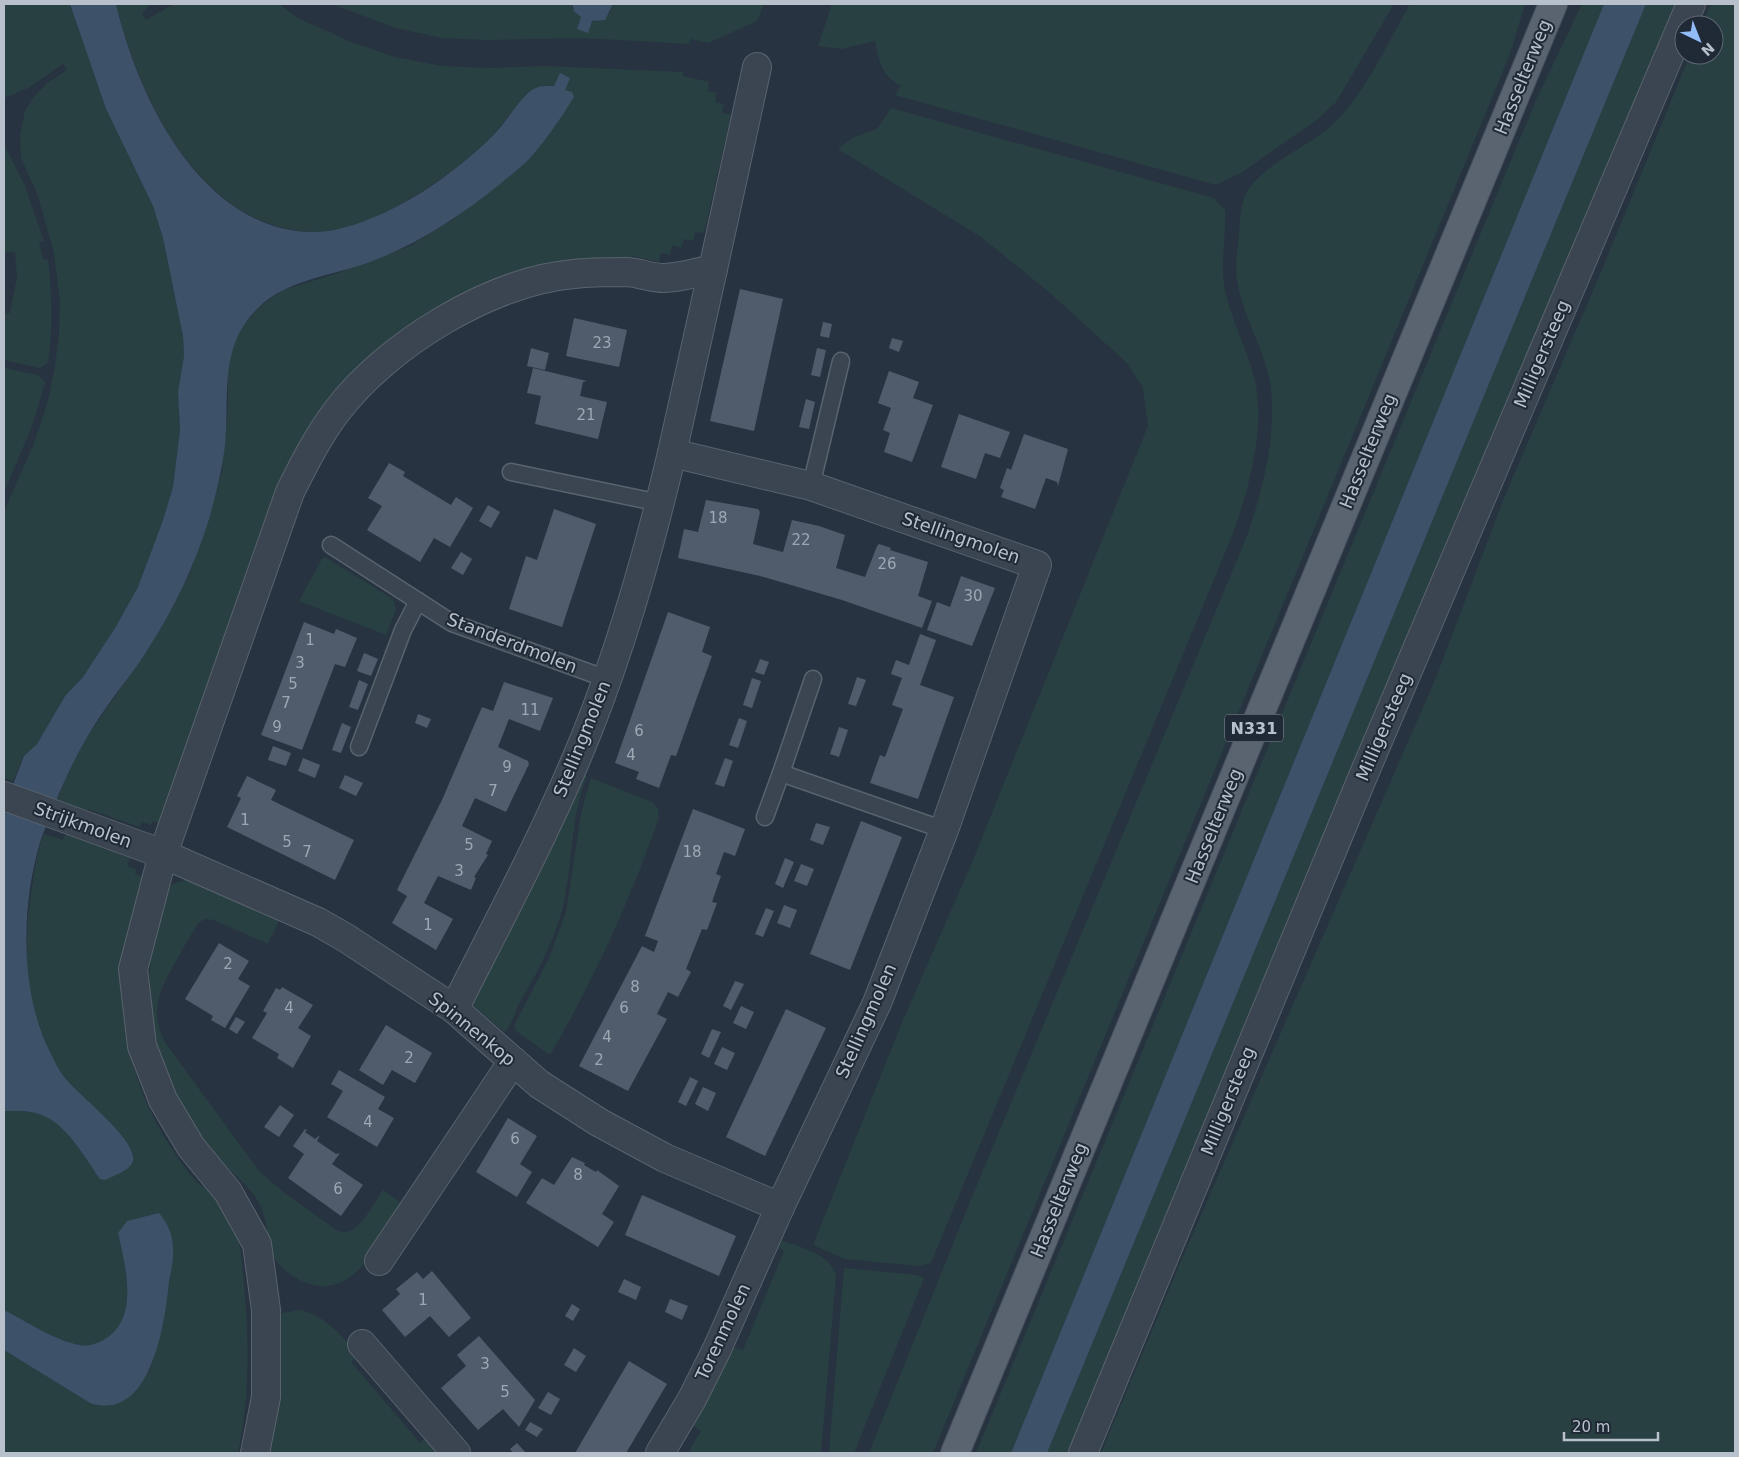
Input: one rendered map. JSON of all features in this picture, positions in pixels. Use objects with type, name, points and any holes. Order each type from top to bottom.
[{"type":"main road","name":"Hasselterweg","points":[[955,1453],[1553,4]]},
{"type":"street","name":"Milligersteeg","points":[[1083,1453],[1364,772],[1691,4]]},
{"type":"street","name":"Stellingmolen","points":[[454,1009],[531,858],[575,763],[607,679],[633,600],[672,453],[757,67]]},
{"type":"street","points":[[255,1453],[266,1387],[266,1310],[257,1244],[228,1192],[191,1147],[163,1100],[142,1046],[133,969],[163,854],[290,492],[321,434],[338,409],[381,363],[430,327],[481,300],[530,283],[573,274],[628,272],[665,278],[713,269]]},
{"type":"street","name":"Stellingmolen","points":[[672,453],[812,486],[1037,565],[944,830],[877,1002],[780,1207]]},
{"type":"street","name":"Strijkmolen","points":[[4,796],[163,854]]},
{"type":"street","name":"Spinnenkop","points":[[163,854],[318,922],[346,938],[454,1009],[539,1084],[600,1123],[665,1158],[780,1207]]},
{"type":"street","points":[[379,1261],[513,1061]]},
{"type":"street","name":"Torenmolen","points":[[660,1453],[692,1399],[717,1349],[780,1207]]},
{"type":"street","points":[[362,1344],[456,1453]]},
{"type":"lane","points":[[812,486],[841,360]]},
{"type":"lane","points":[[511,472],[660,503]]},
{"type":"lane","name":"Standerdmolen","points":[[331,545],[452,623],[607,679]]},
{"type":"lane","points":[[359,747],[403,630],[418,602]]},
{"type":"lane","points":[[765,816],[813,679]]},
{"type":"lane","points":[[781,773],[944,830]]},
{"type":"green space","points":[[4,4],[70,4],[106,109],[153,206],[163,238],[183,336],[184,356],[178,392],[180,430],[173,487],[138,587],[115,628],[83,677],[65,696],[37,744],[24,756],[13,781],[4,778],[4,511],[33,446],[47,405],[59,334],[60,301],[54,253],[38,196],[21,158],[20,136],[25,111],[34,97],[47,83],[67,70],[63,64],[28,88],[4,98]]},
{"type":"green space","points":[[116,4],[150,4],[142,14],[146,20],[174,4],[279,4],[298,18],[351,42],[395,57],[442,66],[489,68],[545,66],[683,72],[683,76],[709,82],[708,91],[716,93],[715,102],[724,104],[722,113],[731,115],[704,233],[695,232],[693,241],[684,239],[681,248],[672,245],[670,255],[661,253],[659,262],[632,256],[631,260],[476,288],[444,304],[385,344],[359,367],[335,393],[313,421],[295,451],[272,499],[161,824],[153,821],[151,825],[142,822],[140,827],[57,800],[70,767],[86,738],[150,646],[174,605],[190,572],[222,471],[228,404],[228,369],[231,349],[241,328],[258,308],[283,290],[338,273],[410,246],[455,218],[527,161],[552,131],[574,97],[550,87],[539,89],[526,96],[497,131],[468,158],[423,191],[379,216],[331,231],[315,232],[275,226],[239,209],[208,184],[181,153],[159,117],[141,79],[126,41]]},
{"type":"green space","points":[[331,4],[572,4],[572,8],[581,17],[577,29],[609,14],[613,4],[764,4],[757,21],[708,43],[691,39],[689,44],[582,38],[488,40],[442,38],[396,28]]},
{"type":"green space","points":[[832,4],[1394,4],[1336,102],[1318,119],[1241,173],[1216,185],[895,95],[901,86],[889,77],[882,67],[875,41],[842,49],[818,46]]},
{"type":"green space","points":[[1410,4],[1525,4],[1510,54],[933,1453],[869,1453],[969,1204],[1253,518],[1267,464],[1272,426],[1272,407],[1268,374],[1244,308],[1237,280],[1237,252],[1244,198],[1249,188],[1267,170],[1321,134],[1348,107],[1371,74]]},
{"type":"green space","points":[[1582,4],[1604,4],[1011,1453],[976,1453],[1537,98]]},
{"type":"green space","points":[[1646,4],[1681,4],[1676,15],[1674,15],[1674,21],[1073,1453],[1047,1453]]},
{"type":"green space","points":[[1711,4],[1735,4],[1735,1453],[1101,1453],[1181,1261],[1435,680],[1506,493],[1598,279],[1686,65],[1724,65],[1724,15],[1706,15]]},
{"type":"green space","points":[[891,108],[1214,198],[1225,210],[1223,270],[1225,290],[1254,377],[1258,415],[1257,435],[1250,475],[1234,531],[931,1263],[920,1266],[845,1259],[813,1245],[903,1020],[971,865],[1148,426],[1143,388],[1127,363],[1049,292],[981,237],[838,149],[852,138],[877,129]]},
{"type":"green space","points":[[4,144],[25,186],[44,241],[39,242],[43,260],[48,259],[51,337],[48,363],[40,368],[4,360],[4,314],[10,313],[17,277],[15,253],[12,251],[4,253]]},
{"type":"green space","points":[[4,368],[38,375],[45,382],[33,424],[4,492]]},
{"type":"green space","points":[[325,557],[393,599],[396,609],[386,635],[299,601],[322,559]]},
{"type":"green space","points":[[583,775],[587,776],[575,821],[568,882],[558,925],[541,964],[504,1032],[472,1004],[549,851]]},
{"type":"green space","points":[[591,778],[652,802],[658,809],[659,818],[636,879],[610,939],[582,998],[550,1055],[516,1031],[514,1026],[549,958],[566,912],[581,814]]},
{"type":"green space","points":[[68,829],[123,850],[121,855],[130,858],[127,866],[136,869],[135,874],[143,877],[126,949],[123,984],[125,1019],[130,1053],[140,1087],[155,1120],[188,1171],[198,1183],[211,1192],[224,1208],[238,1237],[242,1257],[247,1327],[247,1369],[245,1411],[238,1453],[4,1453],[4,1350],[90,1403],[150,1370],[168,1293],[173,1247],[118,1233],[126,1275],[126,1305],[123,1318],[116,1330],[105,1339],[93,1345],[87,1346],[70,1343],[4,1310],[4,1111],[40,1114],[57,1123],[71,1138],[94,1171],[132,1152],[117,1131],[63,1076],[50,1055],[40,1032],[33,1008],[29,983],[27,932],[36,863],[44,834],[63,840]]},
{"type":"green space","points":[[196,876],[282,915],[268,944],[214,920],[206,919],[199,922],[165,981],[158,1001],[158,1022],[167,1045],[259,1171],[282,1191],[336,1230],[344,1232],[357,1226],[364,1219],[383,1190],[402,1204],[375,1250],[364,1264],[352,1276],[338,1284],[322,1286],[304,1282],[282,1268],[273,1256],[263,1213],[256,1198],[207,1147],[179,1104],[168,1081],[160,1057],[150,1007],[149,981],[151,956],[156,929],[168,886]]},
{"type":"green space","points":[[778,1239],[821,1256],[833,1268],[836,1276],[821,1453],[688,1453],[701,1431],[692,1424],[733,1347],[743,1350],[784,1251],[776,1245]]},
{"type":"green space","points":[[844,1268],[917,1275],[924,1278],[854,1453],[829,1453]]},
{"type":"green space","points":[[299,1310],[316,1316],[338,1332],[357,1352],[356,1357],[351,1362],[420,1443],[426,1438],[443,1453],[267,1453],[278,1317],[283,1313]]},
{"type":"water","points":[[70,4],[116,4],[126,41],[140,79],[159,118],[182,154],[208,185],[240,210],[276,226],[316,232],[347,227],[363,222],[411,199],[461,164],[491,137],[527,94],[538,87],[554,86],[560,73],[570,78],[565,90],[572,92],[574,97],[554,128],[530,158],[519,169],[469,208],[438,229],[388,255],[282,291],[257,309],[245,324],[236,340],[228,373],[225,445],[222,464],[209,519],[197,553],[183,586],[158,634],[139,664],[100,716],[73,764],[41,840],[33,871],[27,924],[27,952],[29,979],[41,1031],[63,1075],[117,1130],[132,1152],[133,1161],[131,1165],[121,1173],[105,1180],[100,1179],[74,1142],[49,1118],[30,1112],[4,1111],[4,808],[24,756],[37,744],[65,696],[83,677],[115,628],[138,587],[173,487],[180,430],[178,392],[184,356],[183,336],[163,238],[153,206],[106,109]]},
{"type":"water","points":[[572,4],[613,4],[605,20],[592,21],[588,33],[577,29],[581,17],[574,11]]},
{"type":"water","points":[[1604,4],[1646,4],[1047,1453],[1011,1453]]},
{"type":"water","points":[[159,1213],[165,1220],[173,1243],[172,1265],[164,1321],[151,1365],[141,1384],[128,1398],[111,1405],[90,1403],[4,1350],[4,1310],[50,1335],[80,1345],[90,1345],[99,1342],[116,1330],[123,1318],[127,1290],[124,1260],[118,1233],[127,1221]]},
{"type":"building","points":[[740,289],[783,299],[754,431],[710,421]]},
{"type":"building","points":[[574,318],[627,330],[619,367],[566,356]]},
{"type":"building","points":[[823,322],[832,324],[829,338],[820,336]]},
{"type":"building","points":[[892,338],[903,341],[899,352],[889,348]]},
{"type":"building","points":[[531,348],[549,353],[545,370],[527,366]]},
{"type":"building","points":[[817,348],[826,350],[820,377],[811,375]]},
{"type":"building","points":[[533,368],[587,381],[583,382],[580,396],[607,402],[598,439],[535,424],[541,396],[527,393]]},
{"type":"building","points":[[889,371],[919,382],[913,398],[933,405],[912,462],[884,452],[890,433],[883,430],[891,408],[878,403]]},
{"type":"building","points":[[806,399],[815,402],[809,429],[799,427]]},
{"type":"building","points":[[959,414],[1010,432],[1000,458],[985,453],[976,479],[941,467]]},
{"type":"building","points":[[1024,434],[1068,449],[1058,486],[1057,482],[1046,478],[1035,509],[1001,497],[1004,490],[1000,488],[1007,468],[1011,470]]},
{"type":"building","points":[[389,463],[405,472],[403,476],[451,505],[456,497],[473,508],[450,547],[434,538],[420,562],[367,530],[382,506],[368,498]]},
{"type":"building","points":[[706,500],[758,509],[760,512],[753,544],[783,552],[792,520],[819,526],[845,535],[836,568],[865,577],[879,544],[891,548],[890,550],[928,562],[918,596],[932,601],[922,628],[842,600],[760,576],[678,558],[684,529],[698,532]]},
{"type":"building","points":[[488,505],[500,512],[491,528],[479,521]]},
{"type":"building","points":[[554,509],[596,524],[562,627],[509,609],[526,556],[537,560]]},
{"type":"building","points":[[461,552],[472,559],[463,575],[451,568]]},
{"type":"building","points":[[961,576],[995,588],[972,646],[927,630],[937,602],[950,607]]},
{"type":"building","points":[[668,612],[710,627],[702,652],[712,656],[676,756],[671,755],[659,788],[636,779],[639,772],[615,763]]},
{"type":"building","points":[[304,622],[334,634],[336,629],[357,638],[345,667],[335,664],[302,750],[261,735]]},
{"type":"building","points":[[920,634],[936,640],[920,685],[954,697],[918,799],[870,783],[880,755],[885,757],[903,709],[892,705],[902,678],[891,674],[896,660],[909,665]]},
{"type":"building","points":[[364,653],[378,659],[371,676],[357,671]]},
{"type":"building","points":[[760,659],[769,662],[764,675],[755,672]]},
{"type":"building","points":[[857,677],[866,680],[856,706],[848,704]]},
{"type":"building","points":[[752,678],[761,681],[752,708],[743,705]]},
{"type":"building","points":[[359,680],[368,684],[358,710],[349,707]]},
{"type":"building","points":[[504,682],[553,698],[540,731],[509,719],[498,747],[528,761],[529,764],[506,812],[475,798],[462,826],[492,841],[486,854],[488,855],[474,877],[476,878],[471,890],[438,876],[424,903],[453,919],[436,950],[392,923],[407,896],[397,890],[442,800],[482,707],[493,711]]},
{"type":"building","points":[[418,714],[431,719],[427,728],[415,723]]},
{"type":"building","points":[[739,718],[747,721],[738,748],[729,745]]},
{"type":"building","points":[[342,723],[351,727],[341,753],[332,750]]},
{"type":"building","points":[[839,727],[848,730],[839,757],[830,754]]},
{"type":"building","points":[[273,746],[291,753],[286,766],[268,760]]},
{"type":"building","points":[[303,758],[320,765],[315,778],[298,771]]},
{"type":"building","points":[[725,758],[733,761],[724,787],[715,784]]},
{"type":"building","points":[[345,775],[363,783],[356,796],[339,788]]},
{"type":"building","points":[[247,776],[276,790],[271,800],[354,840],[335,880],[227,827],[241,798],[237,796]]},
{"type":"building","points":[[693,809],[745,829],[735,856],[724,852],[716,874],[721,876],[712,902],[717,903],[707,930],[702,929],[686,969],[691,972],[678,997],[668,992],[657,1014],[667,1019],[628,1091],[579,1066],[642,946],[654,952],[658,941],[645,936]]},
{"type":"building","points":[[861,821],[902,837],[850,970],[810,954]]},
{"type":"building","points":[[816,823],[830,827],[823,845],[810,840]]},
{"type":"building","points":[[785,858],[794,862],[783,888],[775,884]]},
{"type":"building","points":[[801,864],[814,869],[807,886],[794,881]]},
{"type":"building","points":[[784,905],[797,910],[790,928],[777,923]]},
{"type":"building","points":[[766,908],[774,911],[763,937],[755,934]]},
{"type":"building","points":[[219,943],[249,961],[238,979],[250,986],[225,1028],[211,1020],[213,1016],[185,999]]},
{"type":"building","points":[[735,981],[744,984],[731,1010],[723,1006]]},
{"type":"building","points":[[282,987],[313,1005],[298,1028],[311,1036],[293,1068],[277,1058],[279,1054],[252,1038],[267,1013],[263,1011],[276,988],[280,990]]},
{"type":"building","points":[[741,1006],[754,1012],[746,1029],[733,1023]]},
{"type":"building","points":[[786,1009],[826,1028],[765,1156],[726,1137]]},
{"type":"building","points":[[236,1017],[245,1022],[237,1034],[229,1029]]},
{"type":"building","points":[[386,1025],[432,1053],[415,1083],[392,1070],[383,1085],[359,1070]]},
{"type":"building","points":[[712,1029],[721,1032],[709,1058],[701,1054]]},
{"type":"building","points":[[722,1047],[735,1053],[727,1070],[714,1064]]},
{"type":"building","points":[[339,1070],[385,1097],[378,1109],[394,1118],[377,1147],[327,1117],[343,1091],[331,1084]]},
{"type":"building","points":[[690,1077],[698,1081],[686,1106],[678,1102]]},
{"type":"building","points":[[703,1087],[716,1093],[708,1111],[695,1104]]},
{"type":"building","points":[[280,1105],[294,1115],[279,1137],[264,1127]]},
{"type":"building","points":[[508,1118],[537,1136],[520,1164],[532,1172],[517,1197],[476,1172]]},
{"type":"building","points":[[305,1129],[307,1130],[305,1132],[315,1139],[320,1135],[317,1141],[336,1154],[340,1153],[332,1164],[363,1185],[341,1216],[288,1178],[304,1154],[293,1146]]},
{"type":"building","points":[[572,1157],[585,1163],[584,1165],[596,1172],[597,1170],[619,1186],[602,1214],[614,1222],[598,1247],[526,1203],[542,1178],[554,1185]]},
{"type":"building","points":[[642,1195],[736,1236],[719,1276],[625,1235]]},
{"type":"building","points":[[432,1271],[471,1318],[449,1337],[430,1316],[405,1337],[382,1310],[400,1294],[396,1289],[417,1272],[423,1279]]},
{"type":"building","points":[[624,1279],[641,1287],[636,1300],[618,1292]]},
{"type":"building","points":[[670,1299],[688,1306],[682,1320],[665,1312]]},
{"type":"building","points":[[572,1304],[580,1309],[573,1321],[565,1316]]},
{"type":"building","points":[[479,1336],[535,1400],[519,1427],[503,1409],[478,1430],[441,1388],[466,1366],[457,1355]]},
{"type":"building","points":[[574,1348],[586,1356],[576,1372],[564,1365]]},
{"type":"building","points":[[629,1361],[667,1384],[626,1453],[575,1453]]},
{"type":"building","points":[[548,1392],[560,1399],[551,1415],[538,1408]]},
{"type":"building","points":[[530,1422],[543,1429],[537,1437],[525,1430]]},
{"type":"building","points":[[517,1443],[526,1453],[513,1453],[510,1449]]}]
